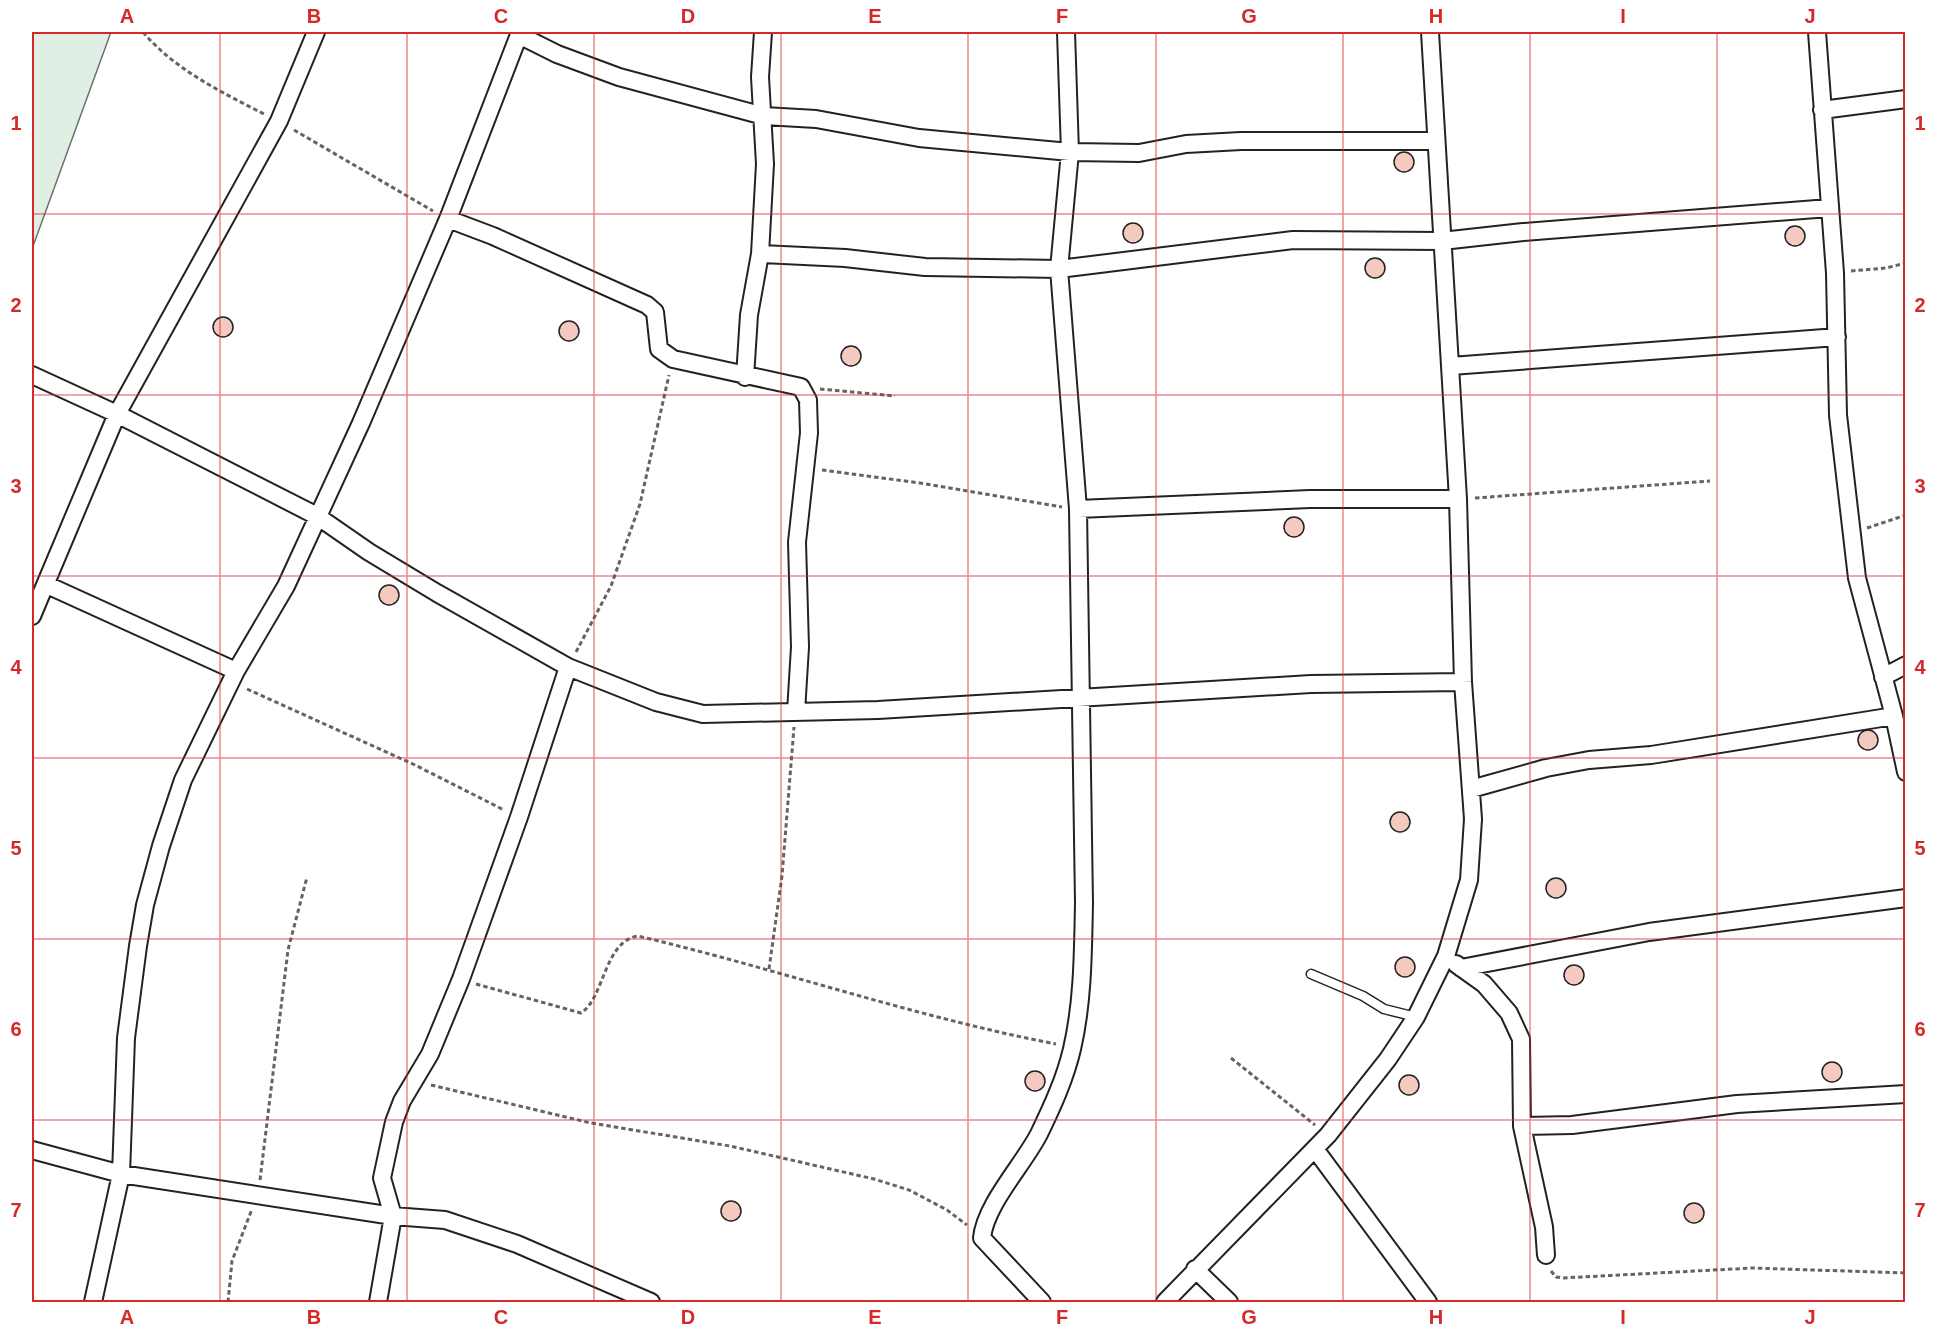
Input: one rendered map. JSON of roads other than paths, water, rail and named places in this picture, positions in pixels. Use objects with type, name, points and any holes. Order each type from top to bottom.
[{"type":"street","points":[[32,616],[39,593],[117,414],[279,121],[316,32]]},
{"type":"street","points":[[745,377],[749,315],[760,254],[765,164],[760,77],[763,32]]},
{"type":"street","points":[[1042,1302],[982,1238],[987,1219],[1038,1136],[1057,1094],[1073,1047],[1082,960],[1084,903],[1078,509],[1059,269],[1070,152],[1066,32]]},
{"type":"street","points":[[1165,1302],[1328,1135],[1388,1059],[1416,1017],[1446,956],[1468,880],[1473,819],[1463,682],[1458,500],[1451,366],[1435,141],[1430,32]]},
{"type":"street","points":[[1816,32],[1835,273],[1838,415],[1857,578],[1894,716],[1905,772]]},
{"type":"street","points":[[93,1302],[121,1174],[126,1038],[145,905],[183,780],[233,676],[286,586],[384,372],[448,219],[520,33],[557,54],[620,77],[764,116],[816,119],[919,138],[1070,152],[1139,153],[1186,144],[1253,140],[1435,141]]},
{"type":"street","points":[[1822,110],[1905,99]]},
{"type":"street","points":[[760,254],[845,258],[925,267],[1059,269],[1293,240],[1442,241],[1523,232],[1601,228],[1829,208]]},
{"type":"street","points":[[448,219],[647,305],[655,312],[659,349],[673,360],[801,387],[806,394],[809,409],[806,468],[797,542],[800,648],[796,712]]},
{"type":"street","points":[[1451,366],[1837,337]]},
{"type":"street","points":[[32,375],[117,414],[317,516],[427,587],[568,667],[656,702],[703,714],[1080,700],[1311,684],[1463,682]]},
{"type":"street","points":[[1078,509],[1310,499],[1458,500]]},
{"type":"street","points":[[39,593],[233,676]]},
{"type":"street","points":[[1883,677],[1905,665]]},
{"type":"street","points":[[378,1302],[393,1216],[382,1178],[394,1122],[430,1054],[461,979],[519,817],[568,667]]},
{"type":"street","points":[[1471,789],[1545,768],[1589,760],[1651,755],[1894,716]]},
{"type":"street","points":[[1461,968],[1649,932],[1905,898]]},
{"type":"street","points":[[1446,956],[1484,984],[1509,1014],[1521,1039],[1522,1126],[1543,1218],[1546,1255]]},
{"type":"street","points":[[1522,1126],[1572,1125],[1737,1104],[1905,1094]]},
{"type":"street","points":[[1315,1149],[1428,1302]]},
{"type":"street","points":[[32,1150],[121,1174],[393,1216],[445,1220],[517,1244],[651,1302]]},
{"type":"street","points":[[1195,1269],[1229,1302]]},
{"type":"lane","points":[[1311,974],[1363,996],[1384,1009],[1416,1017]]}]
